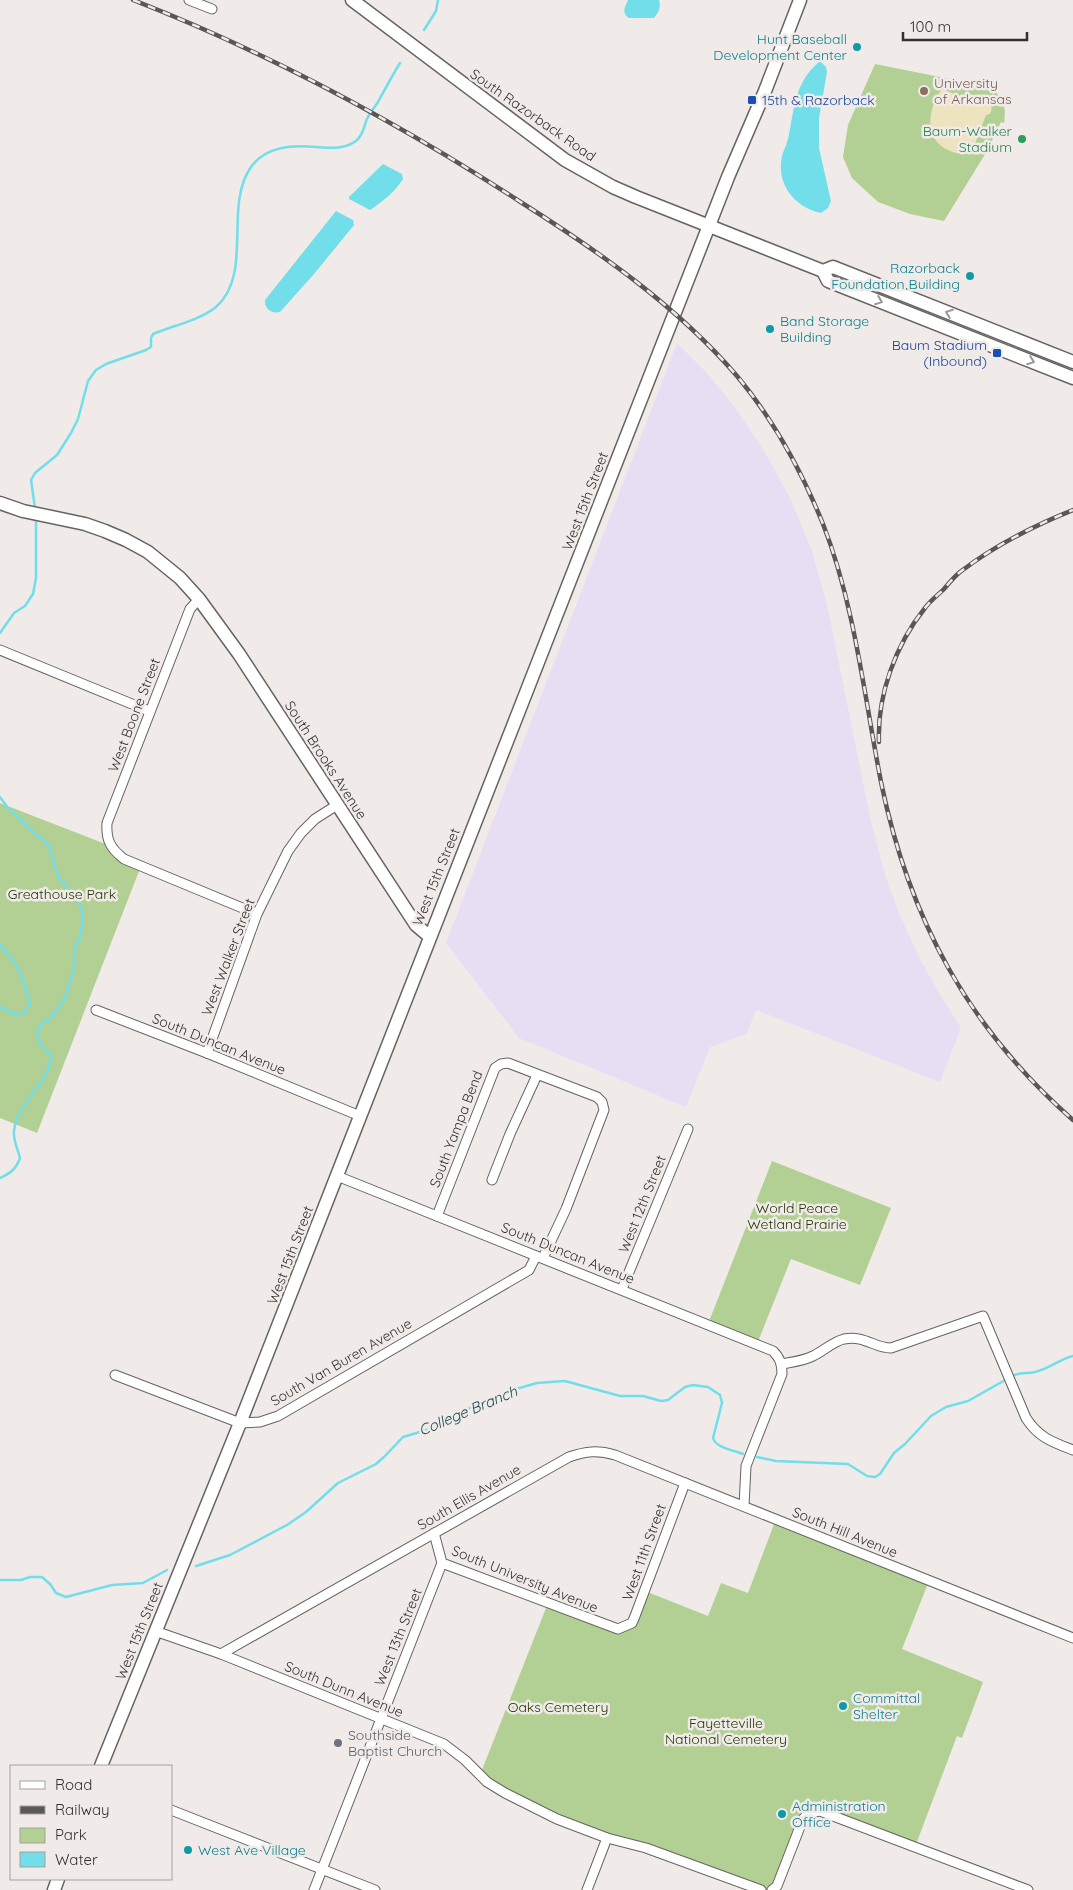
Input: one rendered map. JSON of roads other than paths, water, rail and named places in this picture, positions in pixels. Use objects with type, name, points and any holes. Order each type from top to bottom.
[{"type":"main road","name":"South Razorback Road","points":[[352,0],[565,160],[613,187],[823,271],[828,281],[1073,378]]},
{"type":"main road","name":"West 15th Street","points":[[102,1765],[240,1423],[429,936],[800,0]]},
{"type":"main road","name":"South Razorback Road","points":[[823,271],[833,267],[1073,362]]},
{"type":"main road","name":"South Brooks Avenue","points":[[0,503],[23,512],[85,524],[126,540],[148,552],[180,578],[199,599],[239,654],[416,925],[429,936]]},
{"type":"street","points":[[189,0],[212,9]]},
{"type":"street","name":"West Boone Street","points":[[199,599],[190,609],[149,711],[107,823],[106,835],[109,844],[124,859],[257,914]]},
{"type":"street","points":[[0,650],[149,711]]},
{"type":"street","name":"West Walker Street","points":[[207,1053],[257,914],[288,851],[301,833],[315,819],[337,805]]},
{"type":"street","name":"South Duncan Avenue","points":[[96,1010],[360,1116]]},
{"type":"street","name":"South Yampa Bend","points":[[437,1216],[494,1068],[501,1064],[508,1064],[597,1097],[602,1102],[604,1110],[566,1209],[539,1257]]},
{"type":"street","points":[[492,1180],[510,1134],[537,1075]]},
{"type":"street","name":"West 12th Street","points":[[622,1290],[688,1129]]},
{"type":"street","name":"South Duncan Avenue","points":[[337,1176],[773,1351],[782,1364]]},
{"type":"street","name":"South Van Buren Avenue","points":[[115,1375],[240,1423],[260,1422],[278,1416],[529,1270],[539,1257]]},
{"type":"street","points":[[744,1506],[746,1466],[782,1374],[782,1364],[813,1356],[844,1339],[860,1338],[886,1348],[891,1348],[983,1316],[1026,1418],[1034,1430],[1050,1441],[1073,1450]]},
{"type":"street","name":"South Ellis Avenue","points":[[221,1654],[569,1457],[580,1453],[604,1452],[744,1506]]},
{"type":"street","name":"West 11th Street","points":[[625,1627],[632,1623],[635,1616],[685,1482]]},
{"type":"street","name":"South Hill Avenue","points":[[744,1506],[1073,1638]]},
{"type":"street","name":"South University Avenue","points":[[434,1533],[442,1563],[612,1628],[625,1627]]},
{"type":"street","name":"West 13th Street","points":[[314,1890],[442,1563]]},
{"type":"street","name":"South Dunn Avenue","points":[[155,1631],[221,1654],[444,1744],[465,1760],[487,1782],[557,1819],[607,1838],[646,1848],[761,1890]]},
{"type":"street","points":[[172,1810],[375,1890]]},
{"type":"street","points":[[772,1890],[776,1886],[803,1820],[814,1811],[826,1813],[1028,1890]]},
{"type":"street","points":[[587,1890],[607,1838]]},
{"type":"water","points":[[628,0],[659,0],[659,10],[654,18],[629,18],[624,12]]},
{"type":"water","points":[[820,61],[826,67],[827,72],[819,118],[819,148],[831,201],[828,208],[821,213],[811,210],[795,200],[789,193],[782,176],[781,166],[797,94],[805,77]]},
{"type":"water","points":[[383,164],[402,174],[403,179],[400,184],[384,200],[370,210],[349,199],[349,197]]},
{"type":"water","points":[[336,211],[353,220],[354,225],[280,312],[269,310],[265,300]]},
{"type":"waterway","points":[[424,30],[436,11],[438,0]]},
{"type":"waterway","points":[[35,508],[31,480],[35,473],[57,455],[71,433],[78,419],[88,381],[96,370],[106,364],[146,350],[151,347],[153,334],[209,312],[216,307],[227,293],[234,276],[239,201],[243,183],[251,167],[264,155],[280,148],[298,146],[336,148],[356,141],[367,118],[400,63]]},
{"type":"waterway","points":[[0,633],[14,613],[25,606],[33,594],[36,578],[36,521]]},
{"type":"waterway","points":[[0,797],[8,808],[49,846],[58,876],[74,895],[82,909],[82,927],[79,940],[74,949],[75,965],[65,998],[52,1017],[39,1026],[38,1039],[44,1049],[51,1055],[50,1065],[16,1121],[14,1135],[20,1158],[17,1165],[13,1170],[0,1178]]},
{"type":"waterway","points":[[0,945],[16,965],[23,979],[30,1003],[23,1014],[15,1014],[0,1007]]},
{"type":"waterway","name":"College Branch","points":[[1012,1376],[1040,1371],[1073,1356]]},
{"type":"waterway","name":"College Branch","points":[[757,1457],[776,1461],[848,1464],[867,1476],[875,1477],[880,1474],[894,1453],[931,1416],[946,1407],[968,1401],[1007,1379]]},
{"type":"waterway","name":"College Branch","points":[[196,1566],[230,1555],[287,1525],[306,1512],[338,1483],[376,1464],[403,1437],[433,1428],[472,1407],[516,1389],[537,1383],[565,1381],[620,1396],[643,1396],[661,1401],[668,1400],[685,1387],[693,1385],[708,1387],[720,1395],[722,1403],[713,1438],[721,1446],[743,1454]]},
{"type":"waterway","name":"College Branch","points":[[0,1580],[42,1577],[56,1593],[66,1597],[112,1585],[143,1583],[167,1570]]},
{"type":"railway","points":[[133,0],[283,66],[379,117],[473,172],[578,239],[635,281],[688,326],[737,376],[763,410],[786,447],[815,504],[834,555],[858,651],[881,782],[893,832],[908,879],[926,924],[948,968],[973,1008],[1003,1048],[1036,1085],[1073,1120]]},
{"type":"railway","points":[[879,742],[881,706],[890,671],[905,638],[927,605],[958,574],[986,554],[1029,530],[1073,510]]},
{"type":"place","name":"Hunt Baseball Development Center","points":[[857,47]]},
{"type":"place","name":"University of Arkansas","points":[[924,91]]},
{"type":"place","name":"15th & Razorback","points":[[752,100]]},
{"type":"place","name":"Baum-Walker Stadium","points":[[1022,139]]},
{"type":"place","name":"Razorback Foundation Building","points":[[970,276]]},
{"type":"place","name":"Band Storage Building","points":[[770,329]]},
{"type":"place","name":"Baum Stadium (Inbound)","points":[[997,353]]},
{"type":"place","name":"Committal Shelter","points":[[843,1706]]},
{"type":"place","name":"Southside Baptist Church","points":[[338,1743]]},
{"type":"place","name":"Administration Office","points":[[782,1814]]},
{"type":"place","name":"West Ave Village","points":[[188,1850]]},
{"type":"park label","name":"Greathouse Park","points":[[62,894]]},
{"type":"park label","name":"World Peace Wetland Prairie","points":[[797,1216]]},
{"type":"park label","name":"Oaks Cemetery","points":[[558,1707]]},
{"type":"park label","name":"Fayetteville National Cemetery","points":[[726,1732]]}]
